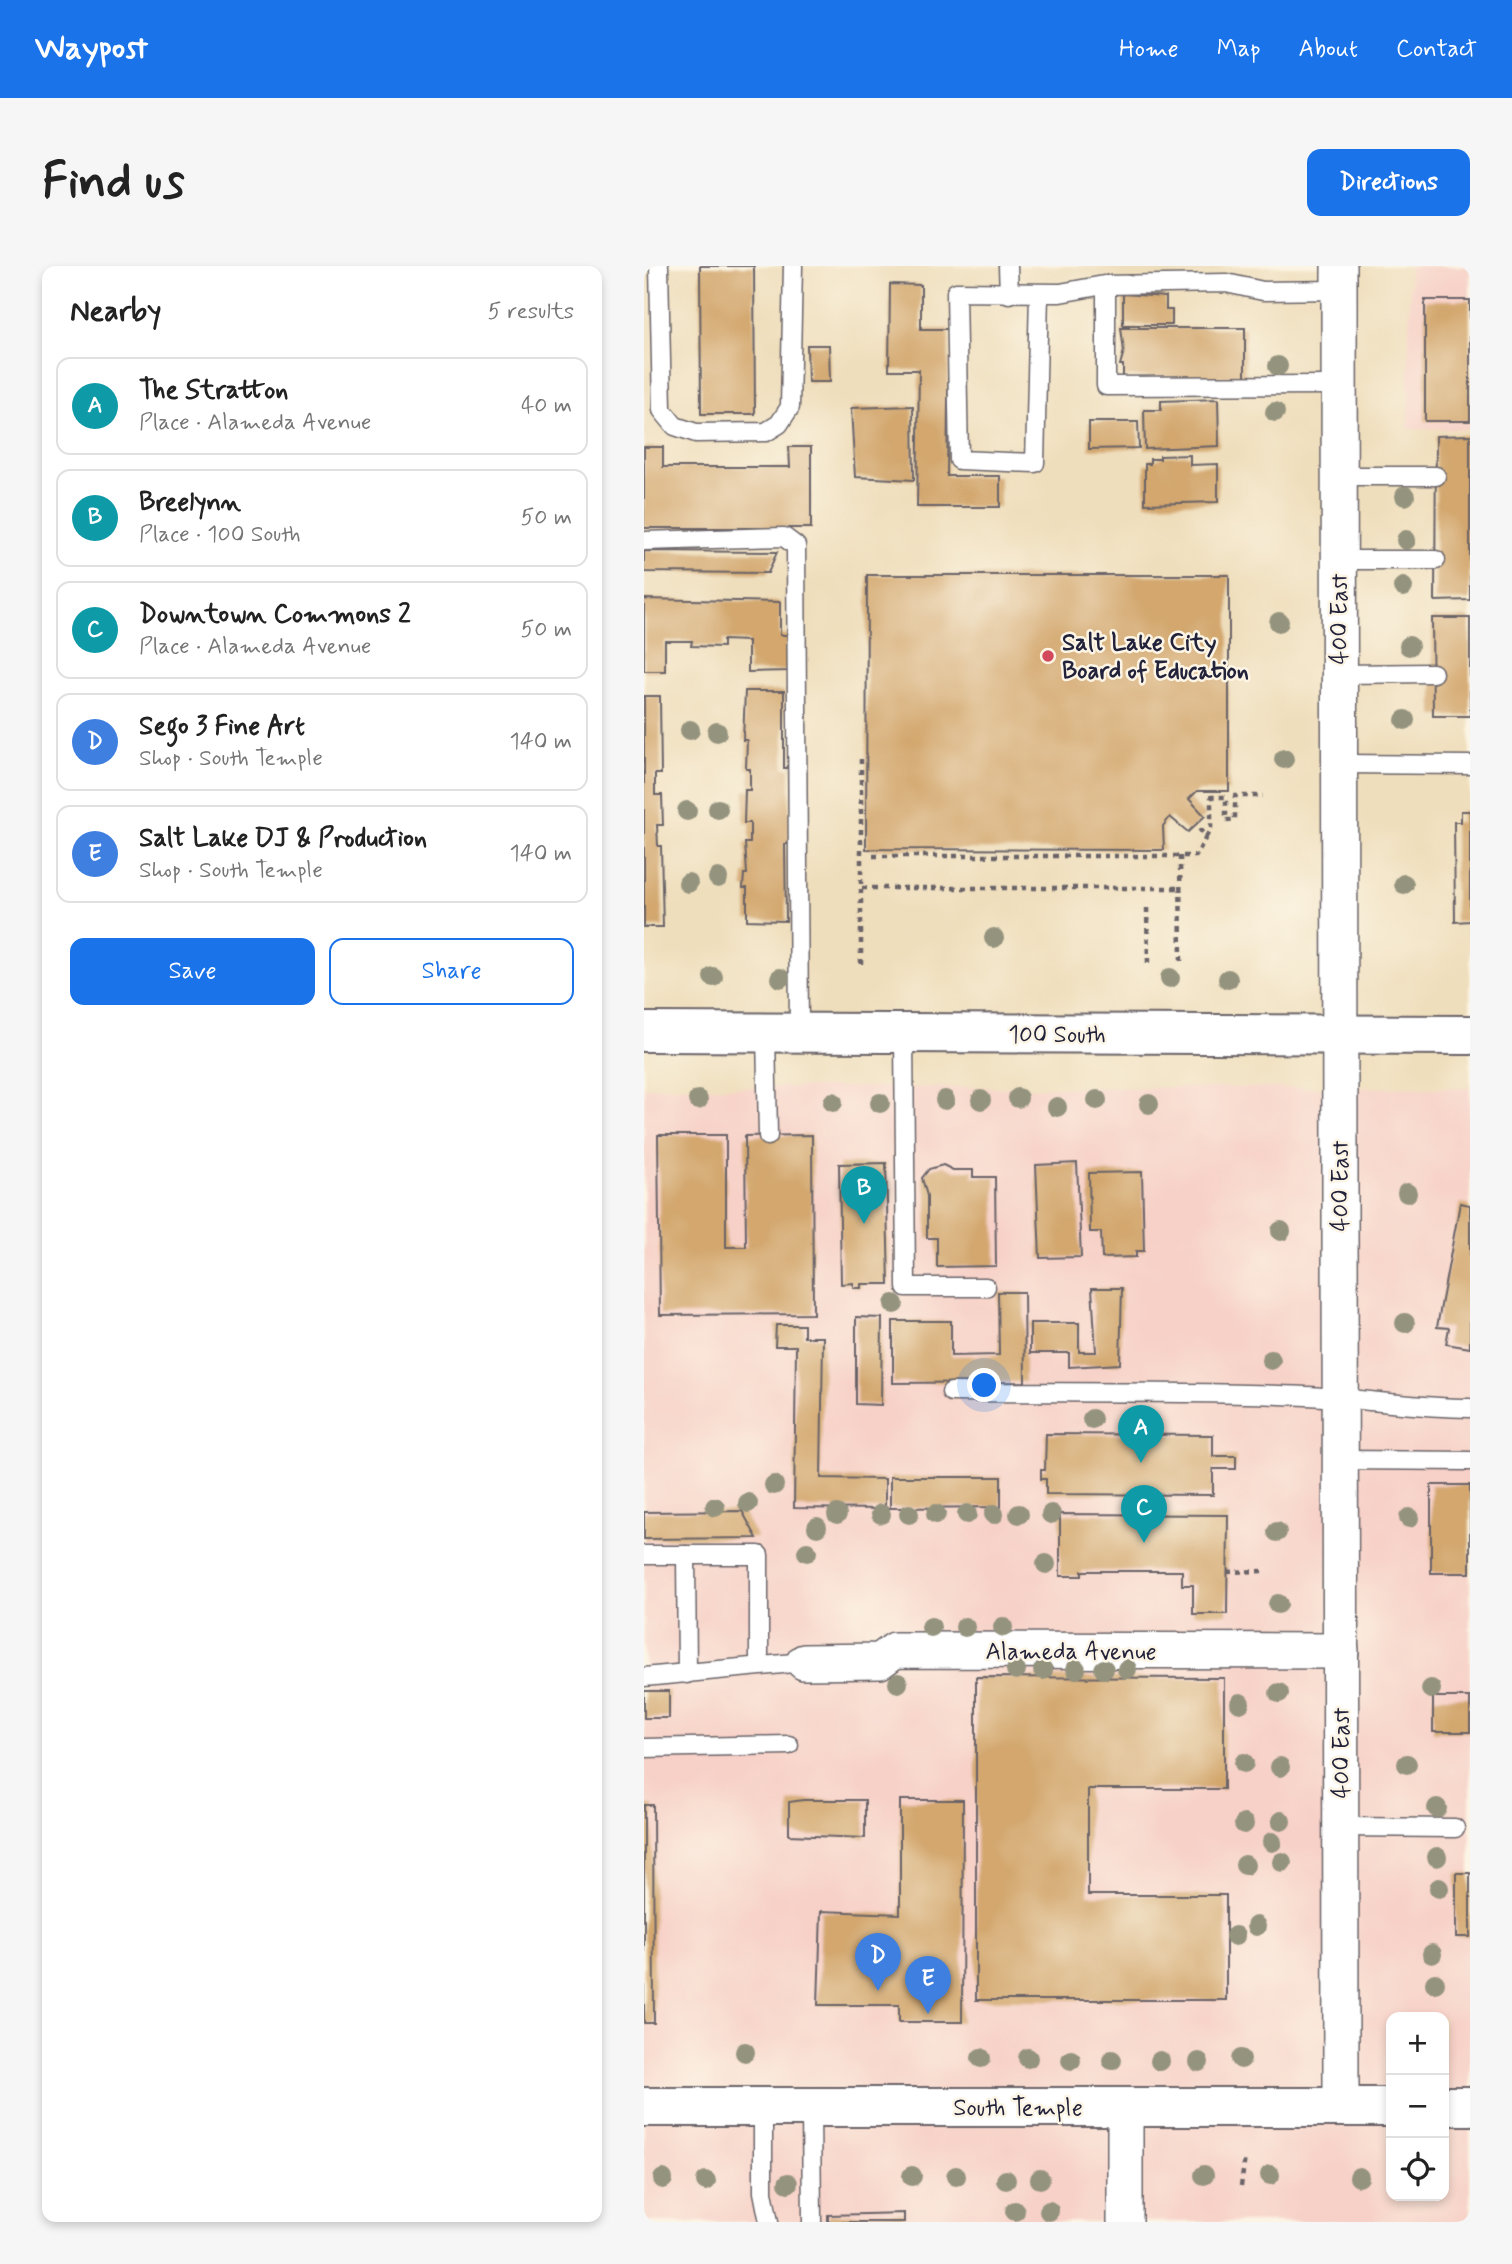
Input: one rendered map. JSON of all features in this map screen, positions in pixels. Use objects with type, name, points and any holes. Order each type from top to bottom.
[{"type":"street","name":"400 East","points":[[1339,278],[1341,2107]]},
{"type":"street","name":"100 South","points":[[644,1032],[1470,1035]]},
{"type":"street","name":"Alameda Avenue","points":[[804,1662],[880,1661],[895,1650],[1341,1651]]},
{"type":"street","name":"South Temple","points":[[644,2107],[1386,2106]]},
{"type":"street","points":[[1449,2106],[1470,2106]]},
{"type":"street","points":[[1125,2107],[1125,2222]]},
{"type":"lane","points":[[659,266],[662,410],[675,426],[696,433],[766,432],[779,424],[790,407],[793,266]]},
{"type":"lane","points":[[1008,266],[1009,294]]},
{"type":"lane","points":[[1039,293],[1035,463],[959,460],[956,292],[1060,293],[1106,285],[1226,283],[1263,291],[1339,278]]},
{"type":"lane","points":[[1106,285],[1106,386],[1339,385]]},
{"type":"lane","points":[[1339,476],[1436,476]]},
{"type":"lane","points":[[644,541],[784,537],[796,546],[783,1033],[768,1136]]},
{"type":"lane","points":[[1339,560],[1436,560]]},
{"type":"lane","points":[[1339,674],[1433,673]]},
{"type":"lane","points":[[1339,764],[1470,765]]},
{"type":"lane","points":[[904,1033],[906,1287],[986,1287]]},
{"type":"lane","points":[[951,1392],[1340,1397],[1424,1408],[1470,1408]]},
{"type":"lane","points":[[1340,1460],[1470,1461]]},
{"type":"lane","points":[[644,1555],[759,1555],[758,1665]]},
{"type":"lane","points":[[686,1555],[687,1674]]},
{"type":"lane","points":[[644,1677],[804,1662]]},
{"type":"lane","points":[[644,1748],[789,1745]]},
{"type":"lane","points":[[1341,1827],[1455,1828]]},
{"type":"lane","points":[[763,2107],[763,2192],[769,2222]]},
{"type":"lane","points":[[811,2107],[812,2222]]},
{"type":"path","points":[[861,759],[861,964]]},
{"type":"path","points":[[873,856],[1196,856],[1211,828],[1211,797],[1226,797],[1226,820],[1235,820],[1235,796],[1263,796]]},
{"type":"path","points":[[1196,825],[1206,837]]},
{"type":"path","points":[[1180,856],[1181,964]]},
{"type":"path","points":[[862,888],[1180,888]]},
{"type":"path","points":[[1147,908],[1148,964]]},
{"type":"path","points":[[1227,1572],[1263,1571]]},
{"type":"path","points":[[1241,2186],[1245,2157]]},
{"type":"shaded area","points":[[1410,266],[1470,266],[1470,429],[1408,429]]},
{"type":"shaded area","points":[[644,1087],[1470,1088],[1470,2222],[644,2222]]},
{"type":"building","points":[[700,266],[754,266],[755,414],[701,414]]},
{"type":"building","points":[[890,284],[921,285],[921,329],[949,329],[947,476],[1000,476],[1000,507],[917,507],[919,370],[889,370]]},
{"type":"building","points":[[1123,294],[1166,297],[1166,310],[1172,310],[1172,325],[1123,325]]},
{"type":"building","points":[[1425,300],[1470,300],[1470,421],[1425,421]]},
{"type":"building","points":[[1121,328],[1245,328],[1245,377],[1123,377],[1123,365],[1120,365],[1124,351]]},
{"type":"building","points":[[807,345],[829,345],[830,382],[808,382]]},
{"type":"building","points":[[1218,399],[1219,446],[1145,449],[1144,410],[1161,410],[1161,401]]},
{"type":"building","points":[[913,406],[914,480],[855,477],[851,408]]},
{"type":"building","points":[[1089,422],[1138,422],[1139,448],[1089,449]]},
{"type":"building","points":[[1470,435],[1470,600],[1435,601],[1436,436]]},
{"type":"building","points":[[644,447],[663,447],[663,467],[790,467],[789,447],[811,447],[811,528],[644,528]]},
{"type":"building","points":[[1190,455],[1190,465],[1218,464],[1218,502],[1145,504],[1145,464],[1150,464],[1150,459],[1160,459],[1160,456]]},
{"type":"building","points":[[644,551],[777,552],[768,573],[644,572]]},
{"type":"building","name":"Salt Lake City Board of Education","points":[[867,575],[1229,575],[1229,791],[1197,791],[1189,799],[1205,816],[1188,832],[1170,817],[1163,826],[1164,850],[866,849]]},
{"type":"building","points":[[644,599],[780,602],[780,635],[789,635],[790,671],[748,672],[748,641],[723,640],[723,647],[691,646],[692,641],[665,641],[665,671],[644,671]]},
{"type":"building","points":[[1432,618],[1470,618],[1470,716],[1433,716]]},
{"type":"building","points":[[745,691],[784,691],[784,768],[790,768],[789,844],[785,844],[786,921],[747,920],[747,888],[743,888],[744,874],[747,874],[745,843],[750,843],[750,823],[744,823],[745,790],[750,790],[750,769],[746,769],[747,740],[743,740]]},
{"type":"building","points":[[644,696],[660,696],[661,774],[655,774],[655,795],[662,795],[663,825],[657,825],[658,846],[661,846],[663,927],[644,927]]},
{"type":"building","points":[[1461,811],[1470,811],[1470,921],[1455,922],[1454,822],[1461,822]]},
{"type":"building","points":[[658,1135],[726,1135],[726,1247],[746,1247],[745,1136],[812,1135],[813,1314],[660,1315]]},
{"type":"building","points":[[886,1163],[889,1284],[861,1284],[861,1288],[853,1288],[853,1283],[841,1284],[839,1164]]},
{"type":"building","points":[[1077,1163],[1081,1257],[1040,1258],[1036,1165]]},
{"type":"building","points":[[943,1165],[953,1170],[973,1170],[973,1177],[995,1177],[996,1266],[937,1267],[937,1238],[927,1238],[927,1196],[922,1178],[929,1169]]},
{"type":"building","points":[[1142,1172],[1144,1251],[1136,1251],[1136,1257],[1102,1258],[1101,1232],[1090,1232],[1089,1173]]},
{"type":"building","points":[[1460,1203],[1470,1205],[1470,1348],[1446,1344],[1449,1328],[1437,1327]]},
{"type":"building","points":[[1092,1288],[1122,1288],[1120,1364],[1069,1367],[1069,1353],[1030,1353],[1030,1323],[1079,1323],[1079,1352],[1096,1352]]},
{"type":"building","points":[[998,1292],[1024,1292],[1025,1382],[893,1383],[893,1321],[951,1321],[951,1356],[999,1355]]},
{"type":"building","points":[[856,1317],[882,1318],[881,1405],[856,1404]]},
{"type":"building","points":[[776,1325],[804,1325],[804,1337],[823,1337],[821,1478],[885,1479],[885,1509],[794,1508],[796,1346],[775,1346]]},
{"type":"building","points":[[1046,1434],[1213,1435],[1213,1456],[1236,1456],[1236,1469],[1213,1469],[1213,1495],[1046,1494],[1046,1479],[1041,1479],[1041,1470],[1045,1470]]},
{"type":"building","points":[[890,1477],[1001,1477],[1001,1507],[890,1508]]},
{"type":"building","points":[[1431,1485],[1470,1485],[1470,1573],[1431,1573]]},
{"type":"building","points":[[742,1511],[757,1538],[644,1539],[644,1512]]},
{"type":"building","points":[[1060,1514],[1228,1515],[1227,1614],[1193,1614],[1193,1585],[1182,1585],[1182,1571],[1082,1571],[1082,1576],[1060,1576]]},
{"type":"building","points":[[976,1677],[1224,1678],[1224,1789],[1088,1789],[1088,1895],[1226,1895],[1226,2000],[976,2000]]},
{"type":"building","points":[[644,1691],[669,1691],[669,1718],[644,1718]]},
{"type":"building","points":[[1433,1697],[1470,1697],[1470,1732],[1433,1732]]},
{"type":"building","points":[[865,1800],[865,1838],[789,1835],[789,1802]]},
{"type":"building","points":[[900,1800],[963,1800],[962,2022],[899,2022],[899,2005],[818,2005],[821,1911],[900,1914]]},
{"type":"building","points":[[644,1805],[653,1805],[654,2023],[644,2023]]},
{"type":"building","points":[[1456,1873],[1470,1873],[1470,1937],[1456,1937]]},
{"type":"building","points":[[904,2213],[904,2222],[828,2222],[828,2215]]},
{"type":"place","name":"Salt Lake City Board of Education","points":[[1048,656]]},
{"type":"place","name":"Breelynn","points":[[864,1224]]},
{"type":"place","name":"The Stratton","points":[[1141,1463]]},
{"type":"place","name":"Downtown Commons 2","points":[[1144,1543]]},
{"type":"place","name":"Sego 3 Fine Art","points":[[878,1991]]},
{"type":"place","name":"Salt Lake DJ & Production","points":[[928,2014]]}]
